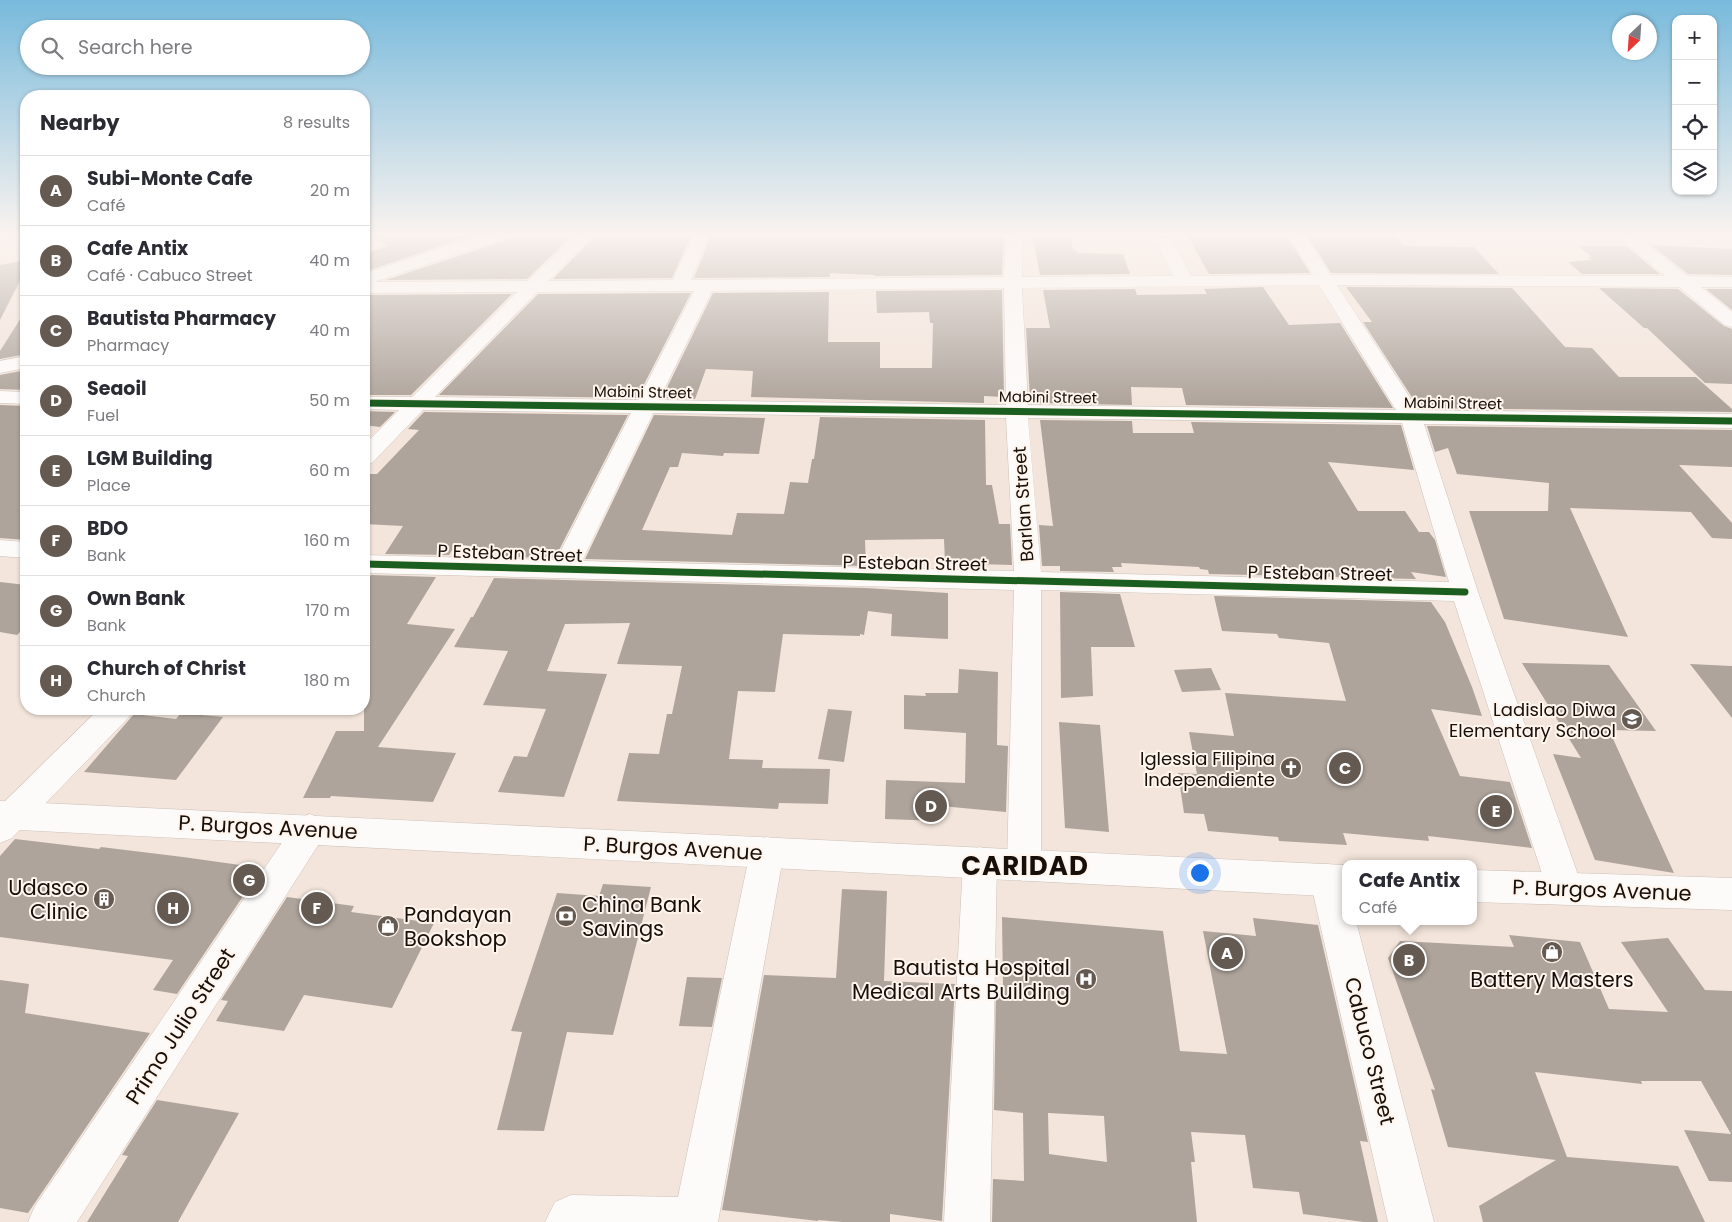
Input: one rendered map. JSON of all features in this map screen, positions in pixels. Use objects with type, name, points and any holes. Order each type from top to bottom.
[{"type":"street","points":[[370,452],[530,290]]},
{"type":"street","points":[[564,570],[703,290]]},
{"type":"street","name":"Barlan Street","points":[[1013,290],[1017,411],[1028,581],[1024,865]]},
{"type":"street","points":[[1332,290],[1411,416],[1465,592],[1565,889]]},
{"type":"street","points":[[1692,290],[1732,321]]},
{"type":"street","points":[[0,367],[20,363]]},
{"type":"street","points":[[0,397],[20,398]]},
{"type":"street","name":"Mabini Street","points":[[370,403],[1732,421]]},
{"type":"street","points":[[0,548],[20,550]]},
{"type":"street","name":"P Esteban Street","points":[[370,564],[1465,592]]},
{"type":"street","points":[[4,819],[112,715]]},
{"type":"street","name":"P. Burgos Avenue","points":[[4,819],[310,829],[1337,880]]},
{"type":"street","name":"Primo Julio Street","points":[[51,1222],[310,829]]},
{"type":"street","points":[[568,1222],[572,1218],[705,1221],[767,852]]},
{"type":"street","points":[[967,1222],[980,863]]},
{"type":"street","name":"Cabuco Street","points":[[1337,880],[1342,903]]},
{"type":"street","name":"P. Burgos Avenue","points":[[1477,886],[1732,894]]},
{"type":"street","name":"Cabuco Street","points":[[1347,925],[1411,1222]]},
{"type":"building","points":[[0,290],[15,290],[0,320]]},
{"type":"building","points":[[1002,290],[1004,397],[984,396],[984,403],[751,397],[753,371],[706,369],[695,399],[662,398],[713,293],[829,292],[828,342],[880,342],[880,368],[932,368],[933,323],[930,323],[929,312],[877,313],[876,291]]},
{"type":"building","points":[[1043,290],[1135,290],[1137,295],[1207,294],[1205,290],[1265,290],[1289,325],[1340,323],[1393,408],[1186,405],[1182,388],[1131,387],[1132,405],[1038,403],[1037,399],[1030,399],[1026,328],[1050,328]]},
{"type":"building","points":[[1348,290],[1514,290],[1565,347],[1592,348],[1619,377],[1696,377],[1732,409],[1732,412],[1419,408],[1363,322],[1372,322]]},
{"type":"building","points":[[1601,290],[1679,290],[1724,326],[1732,329],[1732,384],[1705,383],[1647,328],[1644,328]]},
{"type":"building","points":[[1707,290],[1732,290],[1732,310]]},
{"type":"building","points":[[691,293],[637,398],[439,395],[538,294]]},
{"type":"building","points":[[512,294],[411,395],[370,395],[370,295]]},
{"type":"building","points":[[20,319],[20,355],[0,359],[0,351]]},
{"type":"building","points":[[20,371],[20,390],[0,389],[0,375]]},
{"type":"building","points":[[0,405],[20,406],[20,540],[0,538]]},
{"type":"building","points":[[370,411],[395,412],[380,427],[370,426]]},
{"type":"building","points":[[424,412],[628,415],[555,558],[504,557],[506,551],[456,544],[449,555],[385,554],[403,526],[370,524],[370,474],[377,474],[419,430],[408,429]]},
{"type":"building","points":[[654,415],[765,418],[759,454],[724,453],[723,456],[682,453],[678,467],[670,467],[642,530],[732,535],[737,513],[784,514],[790,482],[808,483],[812,459],[814,459],[820,417],[985,420],[986,485],[992,485],[999,524],[1010,524],[1012,565],[945,563],[944,539],[865,540],[866,566],[585,559]]},
{"type":"building","points":[[1040,420],[1132,421],[1133,433],[1194,433],[1191,422],[1401,425],[1414,470],[1328,462],[1358,511],[1405,511],[1419,532],[1429,532],[1435,540],[1446,577],[1411,572],[1416,579],[1209,574],[1208,570],[1200,569],[1199,567],[1121,563],[1122,567],[1112,567],[1114,572],[1060,571],[1060,566],[1042,566],[1039,525],[1053,526]]},
{"type":"building","points":[[1427,426],[1732,430],[1732,467],[1679,465],[1732,523],[1732,539],[1712,538],[1691,512],[1570,508],[1628,637],[1504,619],[1469,511],[1548,511],[1549,483],[1457,474],[1448,448],[1435,452]]},
{"type":"building","points":[[371,575],[436,577],[407,624],[455,629],[378,747],[456,753],[433,802],[331,796],[330,798],[303,798],[336,731],[364,731],[364,715],[370,715]]},
{"type":"building","points":[[494,578],[866,588],[948,593],[948,639],[891,636],[892,614],[868,611],[864,635],[783,634],[775,692],[738,691],[729,759],[763,760],[762,768],[830,769],[828,804],[779,803],[778,809],[617,801],[629,753],[659,754],[667,714],[672,714],[682,666],[617,664],[630,623],[565,624],[547,671],[607,674],[564,797],[498,792],[514,756],[527,757],[546,709],[483,705],[508,651],[454,647]]},
{"type":"building","points":[[0,582],[20,584],[20,632],[17,635],[0,632]]},
{"type":"building","points":[[1060,592],[1120,594],[1135,647],[1091,647],[1093,696],[1061,698]]},
{"type":"building","points":[[1214,596],[1431,602],[1445,622],[1482,716],[1431,709],[1460,776],[1510,782],[1532,848],[1428,836],[1429,841],[1343,833],[1347,845],[1279,841],[1278,837],[1208,831],[1204,814],[1184,813],[1178,773],[1197,774],[1189,732],[1234,736],[1225,693],[1346,701],[1329,643],[1279,638],[1277,634],[1222,631]]},
{"type":"building","points":[[1522,663],[1609,665],[1656,731],[1609,730],[1674,873],[1595,860],[1553,754],[1581,758]]},
{"type":"building","points":[[1690,664],[1732,666],[1732,718]]},
{"type":"building","points":[[1211,668],[1221,690],[1182,692],[1174,670]]},
{"type":"building","points":[[959,669],[998,672],[997,745],[1008,746],[1006,812],[941,806],[941,821],[885,819],[886,780],[965,783],[966,733],[904,729],[904,695],[926,696],[925,693],[958,693]]},
{"type":"building","points":[[828,709],[852,711],[844,762],[818,759]]},
{"type":"building","points":[[133,715],[176,719],[179,715],[223,717],[176,780],[84,772]]},
{"type":"building","points":[[1059,722],[1100,725],[1109,832],[1065,828]]},
{"type":"building","points":[[15,839],[99,849],[101,847],[262,868],[177,994],[153,990],[173,960],[0,937],[0,856]]},
{"type":"building","points":[[603,884],[651,887],[613,1035],[567,1032],[544,1131],[497,1130],[522,1032],[511,1031],[557,893],[599,896]]},
{"type":"building","points":[[842,889],[887,891],[884,981],[955,984],[942,1221],[890,1214],[890,1222],[818,1221],[722,1210],[764,975],[836,978]]},
{"type":"building","points":[[287,897],[354,906],[351,912],[434,923],[392,1008],[304,995],[284,1031],[216,1021],[228,1001],[221,1000]]},
{"type":"building","points":[[1002,917],[1163,931],[1180,1051],[1227,1054],[1203,931],[1256,936],[1253,918],[1318,925],[1368,1142],[1360,1141],[1378,1222],[1303,1214],[1299,1192],[1253,1188],[1245,1135],[1191,1132],[1195,1162],[1191,1162],[1197,1222],[992,1222],[993,1179],[1024,1181],[1023,1113],[994,1110],[996,986],[1003,987]],"holes":[[[1048,1113],[1104,1116],[1107,1162],[1049,1154]]]},
{"type":"building","points":[[1509,935],[1580,942],[1609,1009],[1668,1012],[1621,942],[1668,938],[1705,990],[1732,991],[1732,1182],[1709,1181],[1684,1130],[1731,1134],[1701,1081],[1641,1081],[1642,1084],[1535,1072],[1567,1157],[1678,1166],[1705,1222],[1483,1222],[1479,1206],[1556,1160],[1448,1147],[1431,1089],[1435,1090],[1388,958],[1400,941],[1514,947]]},
{"type":"building","points":[[687,977],[722,978],[712,1027],[679,1026]]},
{"type":"building","points":[[0,980],[29,984],[25,1013],[150,1033],[28,1213],[0,1208]]},
{"type":"building","points":[[157,1100],[239,1113],[178,1222],[87,1222],[128,1156],[122,1155]]},
{"type":"cycle path","points":[[370,403],[1732,421]]},
{"type":"cycle path","points":[[370,564],[1465,592]]},
{"type":"place","name":"Ladislao Diwa Elementary School","points":[[1632,719]]},
{"type":"place","name":"Iglessia Filipina Independiente","points":[[1291,768]]},
{"type":"place","name":"Bautista Pharmacy","points":[[1345,768]]},
{"type":"place","name":"Seaoil","points":[[931,806]]},
{"type":"place","name":"LGM Building","points":[[1496,811]]},
{"type":"place","name":"Own Bank","points":[[249,880]]},
{"type":"place","name":"Udasco Clinic","points":[[104,899]]},
{"type":"place","name":"Church of Christ","points":[[173,908]]},
{"type":"place","name":"BDO","points":[[317,908]]},
{"type":"place","name":"China Bank Savings","points":[[566,916]]},
{"type":"place","name":"Pandayan Bookshop","points":[[388,926]]},
{"type":"place","name":"Battery Masters","points":[[1552,952]]},
{"type":"place","name":"Subi-Monte Cafe","points":[[1227,953]]},
{"type":"place","name":"Cafe Antix","points":[[1409,960]]},
{"type":"place","name":"Bautista Hospital Medical Arts Building","points":[[1086,979]]},
{"type":"district","name":"CARIDAD","points":[[1025,866]]}]
